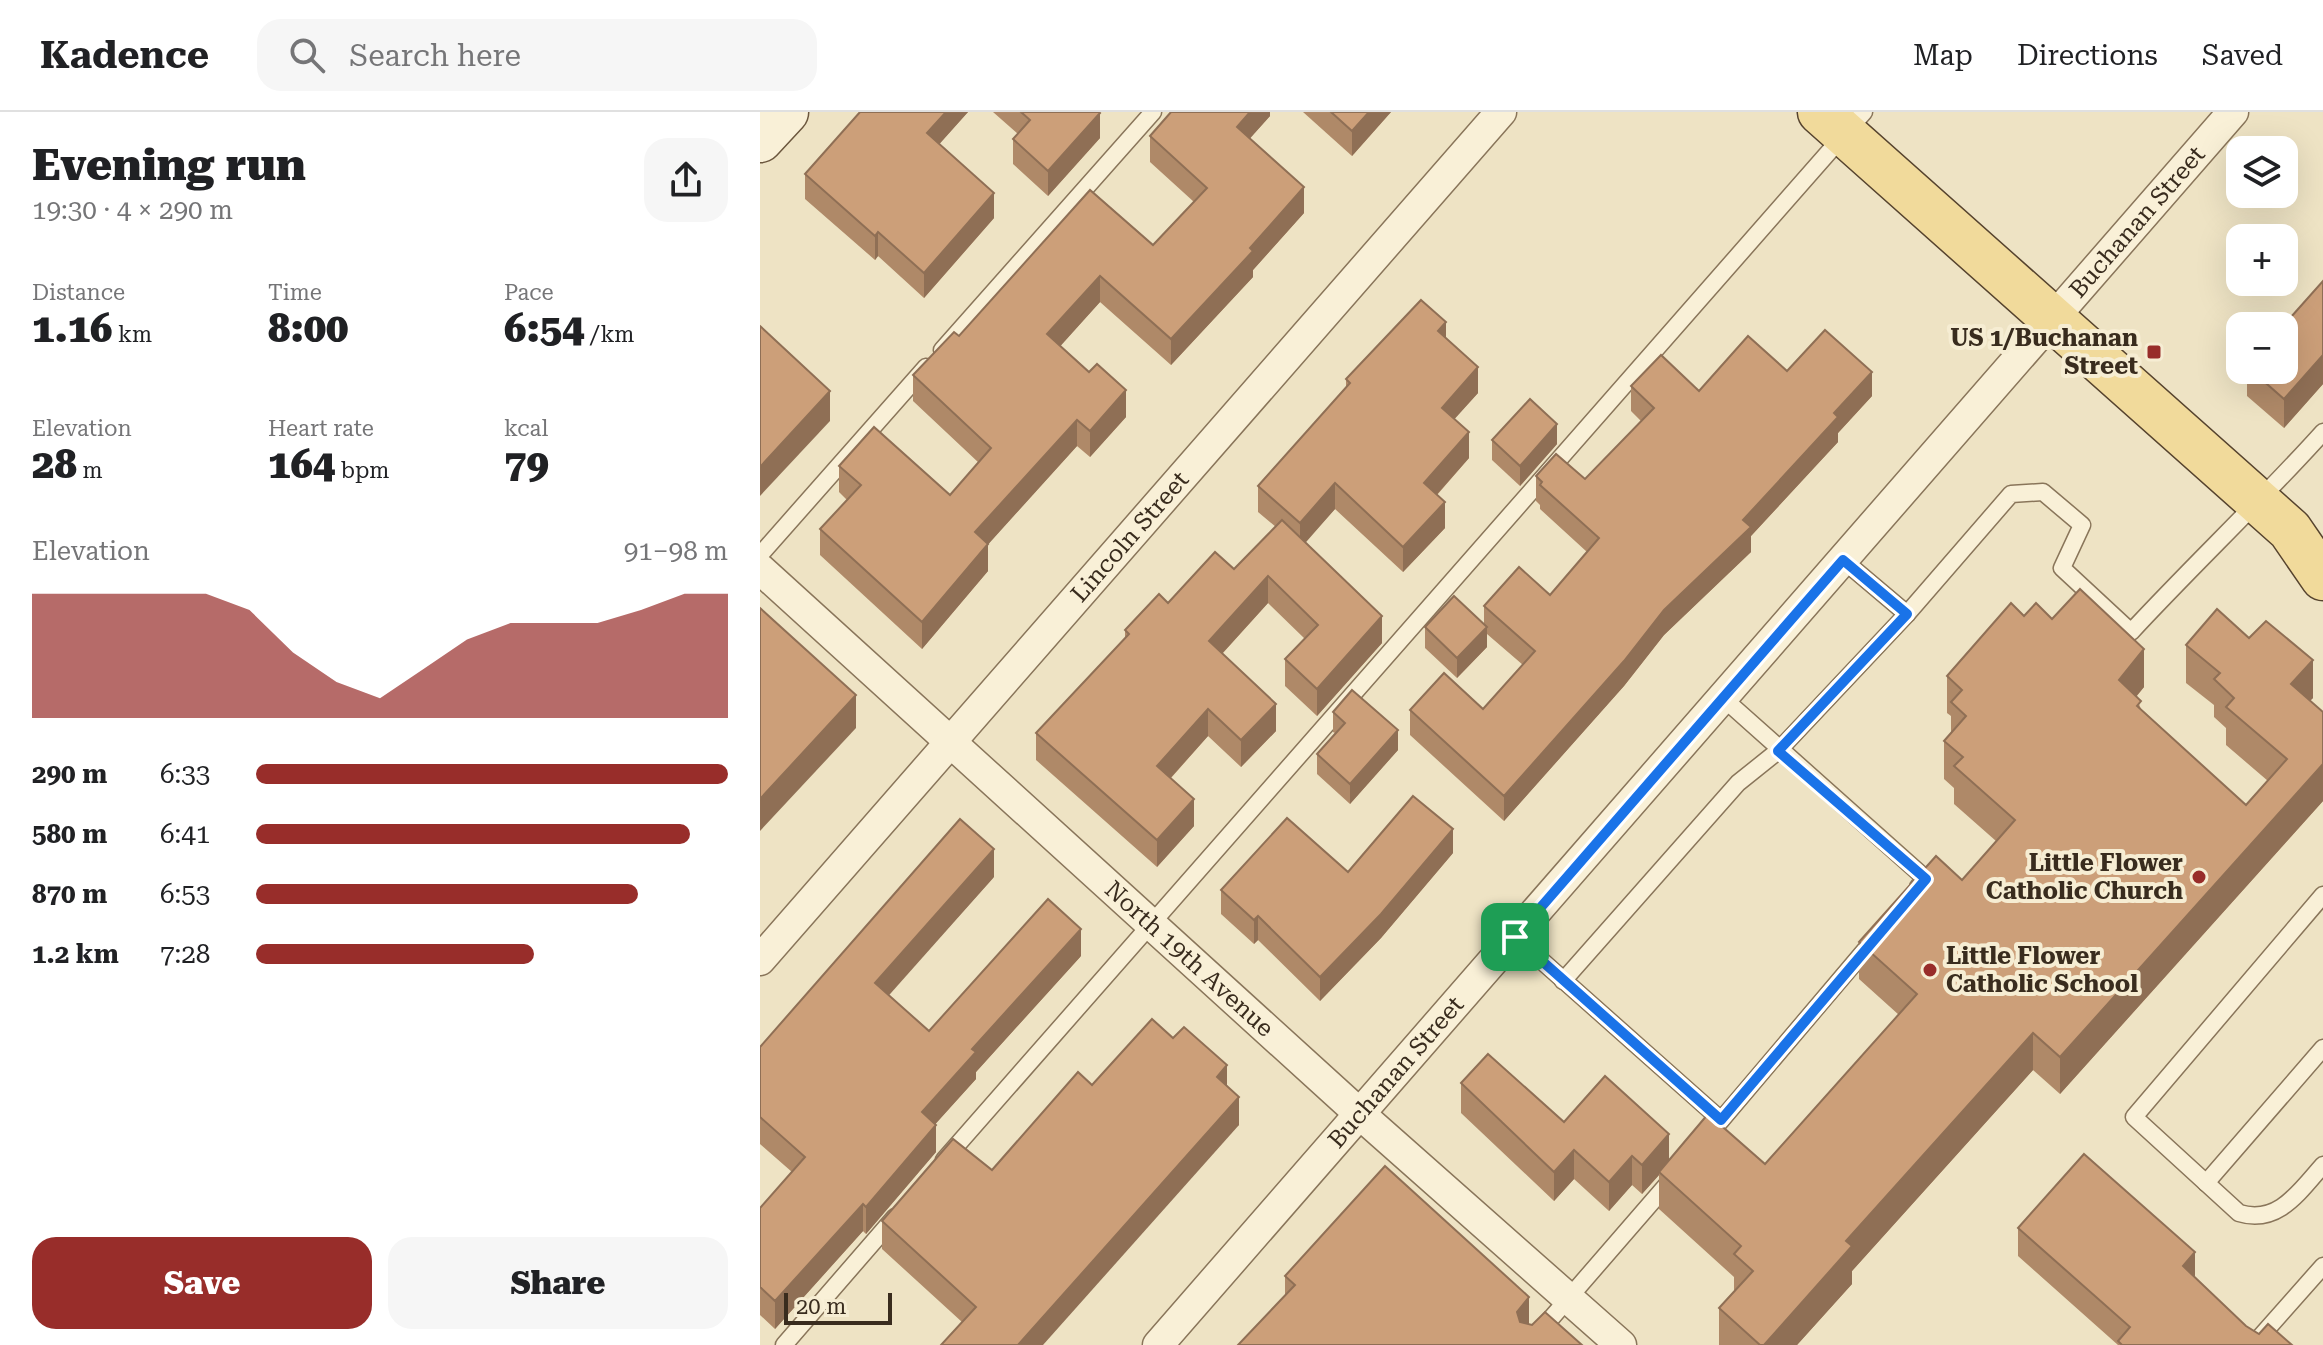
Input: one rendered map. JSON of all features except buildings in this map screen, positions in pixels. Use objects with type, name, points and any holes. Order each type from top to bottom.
[{"type":"main road","points":[[1833,117],[2053,319],[2260,503],[2308,540],[2323,578]]},
{"type":"street","points":[[760,140],[786,112]]},
{"type":"street","name":"Lincoln Street","points":[[760,960],[1501,112]]},
{"type":"street","name":"Buchanan Street","points":[[1158,1345],[2233,112]]},
{"type":"street","name":"North 19th Avenue","points":[[760,569],[1361,1115],[1621,1345]]},
{"type":"lane","points":[[760,555],[1153,112]]},
{"type":"lane","points":[[930,1176],[1150,923],[1833,117]]},
{"type":"lane","points":[[1563,981],[1738,783],[1778,751],[1907,614],[2011,494],[2043,492],[2082,525],[2062,568],[2131,632],[2206,552],[2260,503],[2323,432]]},
{"type":"lane","points":[[1843,560],[1907,614]]},
{"type":"lane","points":[[1723,698],[1778,751],[1926,879],[1905,903]]},
{"type":"lane","points":[[2323,895],[2134,1117],[2239,1213],[2254,1218],[2270,1215],[2289,1204],[2323,1165]]},
{"type":"lane","points":[[1528,1345],[1885,927]]},
{"type":"lane","points":[[1515,937],[1721,1120]]},
{"type":"lane","points":[[2206,1183],[2323,1048]]},
{"type":"lane","points":[[784,1345],[909,1200]]},
{"type":"lane","points":[[2253,1345],[2323,1266]]},
{"type":"place","name":"US 1/Buchanan Street","points":[[2154,352]]},
{"type":"place","name":"Little Flower Catholic Church","points":[[2199,877]]},
{"type":"place","name":"Little Flower Catholic School","points":[[1930,970]]},
{"type":"route","points":[[1843,560],[1907,614],[1778,751],[1926,879],[1721,1120],[1515,937],[1843,560]]}]
